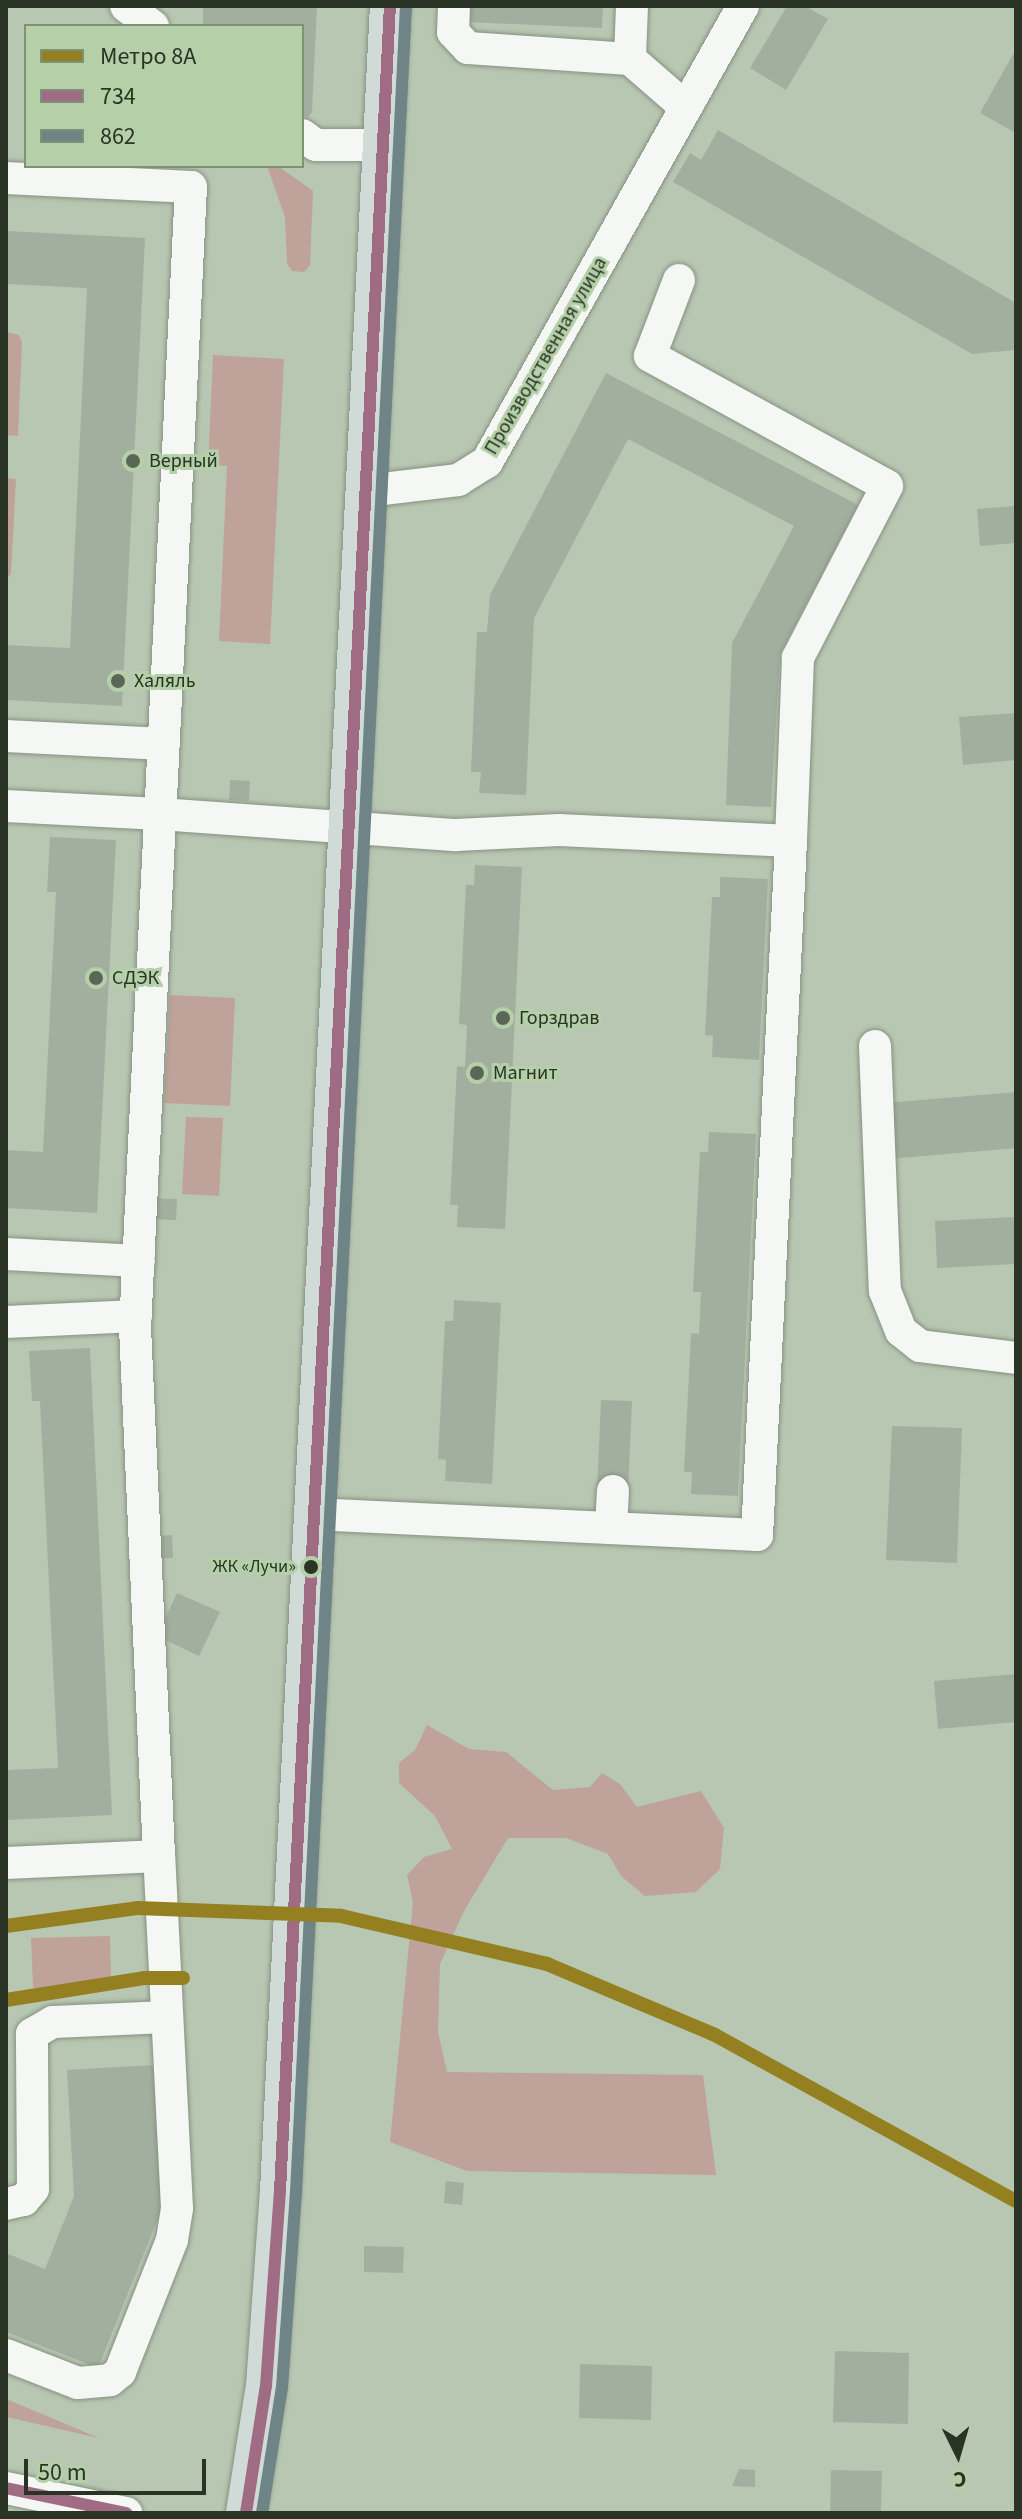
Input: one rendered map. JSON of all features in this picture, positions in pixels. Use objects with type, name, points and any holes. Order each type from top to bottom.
[{"type":"main road","points":[[246,2513],[266,2386],[318,1514],[390,6]]},
{"type":"street","points":[[126,6],[150,24]]},
{"type":"street","points":[[454,6],[453,32],[468,48],[630,59],[684,106]]},
{"type":"street","points":[[630,59],[632,6]]},
{"type":"street","name":"Производственная улица","points":[[366,491],[458,480],[487,462],[684,106],[743,6]]},
{"type":"street","points":[[304,136],[316,145],[384,145]]},
{"type":"street","points":[[6,178],[191,187],[136,1316],[176,2220],[120,2372],[99,2385],[78,2383],[6,2355]]},
{"type":"street","points":[[318,1514],[757,1535],[798,658],[887,486],[650,356],[679,280]]},
{"type":"street","points":[[6,736],[164,744]]},
{"type":"street","points":[[6,806],[350,823],[456,835],[559,830],[791,841]]},
{"type":"street","points":[[875,1046],[885,1291],[901,1331],[920,1346],[1016,1358]]},
{"type":"street","points":[[6,1254],[139,1261]]},
{"type":"street","points":[[6,1322],[136,1316]]},
{"type":"street","points":[[611,1528],[613,1491]]},
{"type":"street","points":[[6,1863],[159,1856]]},
{"type":"street","points":[[6,2204],[24,2200],[33,2189],[32,2034],[53,2022],[167,2017]]},
{"type":"street","points":[[6,2488],[126,2513]]},
{"type":"shaded area","points":[[268,168],[281,168],[313,191],[310,265],[304,272],[292,271],[287,263],[285,217]]},
{"type":"shaded area","points":[[6,332],[19,335],[22,343],[18,436],[6,435]]},
{"type":"shaded area","points":[[213,355],[284,359],[270,644],[219,641],[227,466],[208,465]]},
{"type":"shaded area","points":[[6,478],[16,479],[11,573],[6,581]]},
{"type":"shaded area","points":[[170,995],[235,998],[230,1106],[164,1103]]},
{"type":"shaded area","points":[[186,1117],[223,1118],[219,1196],[182,1194]]},
{"type":"shaded area","points":[[427,1725],[469,1749],[506,1752],[553,1790],[590,1787],[602,1773],[620,1784],[637,1807],[701,1791],[724,1828],[720,1869],[696,1892],[645,1896],[621,1876],[608,1854],[566,1838],[508,1838],[464,1911],[440,1964],[438,2032],[447,2072],[703,2075],[716,2175],[467,2171],[390,2142],[413,1902],[407,1875],[424,1857],[452,1849],[435,1816],[399,1783],[399,1763],[415,1750]]},
{"type":"shaded area","points":[[110,1936],[111,1986],[33,1988],[31,1938]]},
{"type":"shaded area","points":[[6,2399],[99,2438],[6,2417]]},
{"type":"building","points":[[203,6],[317,6],[312,112],[307,118],[304,116],[304,24],[203,24]]},
{"type":"building","points":[[466,6],[603,6],[602,28],[466,22]]},
{"type":"building","points":[[787,6],[805,6],[828,19],[786,90],[750,68]]},
{"type":"building","points":[[1016,49],[1016,133],[980,113]]},
{"type":"building","points":[[718,130],[1016,303],[1016,350],[972,354],[673,182],[690,153],[701,160]]},
{"type":"building","points":[[6,231],[145,238],[122,706],[6,700],[6,645],[70,648],[87,288],[6,284]]},
{"type":"building","points":[[606,373],[858,505],[780,654],[771,807],[726,805],[732,643],[794,526],[628,439],[534,618],[526,795],[479,793],[481,772],[471,772],[477,632],[487,632],[490,595]]},
{"type":"building","points":[[1016,506],[1016,543],[980,546],[977,509]]},
{"type":"building","points":[[1016,713],[1016,760],[963,765],[959,717]]},
{"type":"building","points":[[230,780],[250,781],[249,801],[229,800]]},
{"type":"building","points":[[50,837],[116,840],[97,1213],[6,1208],[6,1150],[43,1152],[56,892],[47,892]]},
{"type":"building","points":[[475,865],[522,867],[505,1229],[457,1227],[458,1205],[450,1205],[457,1066],[465,1067],[467,1025],[459,1024],[466,885],[474,885]]},
{"type":"building","points":[[720,877],[768,879],[759,1060],[712,1057],[713,1036],[705,1035],[712,897],[720,897]]},
{"type":"building","points":[[1016,1092],[1016,1148],[889,1159],[885,1103]]},
{"type":"building","points":[[709,1132],[756,1134],[738,1496],[691,1494],[692,1472],[684,1472],[691,1333],[699,1334],[701,1292],[693,1292],[700,1152],[708,1152]]},
{"type":"building","points":[[154,1198],[177,1199],[176,1220],[153,1219]]},
{"type":"building","points":[[1016,1217],[1016,1264],[937,1268],[935,1221]]},
{"type":"building","points":[[454,1300],[501,1303],[492,1484],[445,1481],[446,1460],[438,1459],[445,1321],[453,1321]]},
{"type":"building","points":[[90,1348],[112,1815],[6,1820],[6,1770],[58,1768],[40,1401],[32,1401],[29,1351]]},
{"type":"building","points":[[601,1400],[632,1401],[628,1492],[597,1490]]},
{"type":"building","points":[[892,1426],[962,1428],[957,1563],[886,1560]]},
{"type":"building","points":[[172,1535],[173,1558],[152,1559],[151,1536]]},
{"type":"building","points":[[177,1593],[220,1612],[199,1656],[157,1636]]},
{"type":"building","points":[[1016,1674],[1016,1722],[938,1729],[934,1681]]},
{"type":"building","points":[[154,2065],[162,2208],[98,2368],[6,2332],[6,2253],[45,2269],[74,2196],[67,2070]]},
{"type":"building","points":[[446,2181],[464,2183],[462,2205],[444,2203]]},
{"type":"building","points":[[364,2246],[404,2247],[403,2273],[364,2272]]},
{"type":"building","points":[[835,2351],[909,2353],[908,2424],[833,2422]]},
{"type":"building","points":[[580,2364],[652,2366],[651,2420],[579,2418]]},
{"type":"building","points":[[739,2469],[755,2470],[755,2487],[732,2486]]},
{"type":"building","points":[[831,2470],[882,2471],[881,2513],[830,2513]]},
{"type":"metro line","name":"8А","points":[[6,1926],[137,1908],[341,1916],[547,1964],[715,2035],[1016,2201]]},
{"type":"metro line","name":"8А","points":[[6,2000],[145,1978],[183,1978]]},
{"type":"transit line","name":"734","points":[[246,2513],[266,2386],[280,2191],[390,6]]},
{"type":"transit line","name":"862","points":[[262,2513],[282,2387],[296,2192],[406,7]]},
{"type":"transit line","name":"734","points":[[6,2488],[126,2513]]},
{"type":"place","name":"Верный","points":[[133,461]]},
{"type":"place","name":"Халяль","points":[[118,681]]},
{"type":"place","name":"СДЭК","points":[[96,978]]},
{"type":"place","name":"Горздрав","points":[[503,1018]]},
{"type":"place","name":"Магнит","points":[[477,1073]]},
{"type":"place","name":"ЖК «Лучи»","points":[[311,1567]]}]
